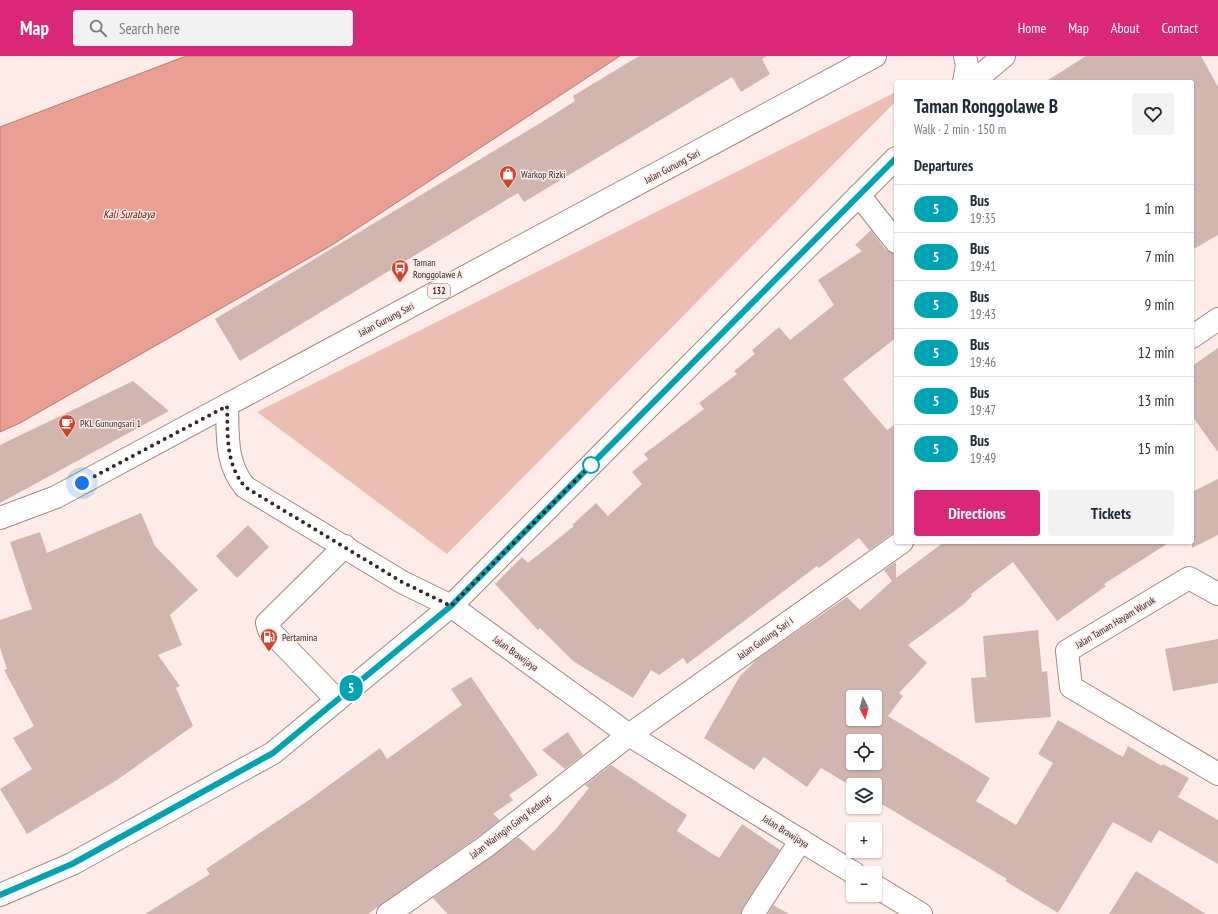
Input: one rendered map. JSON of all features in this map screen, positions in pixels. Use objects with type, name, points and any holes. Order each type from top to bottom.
[{"type":"main road","name":"Jalan Gunung Sari","points":[[0,518],[56,497],[875,56]]},
{"type":"main road","points":[[964,80],[967,65],[965,56]]},
{"type":"main road","points":[[975,80],[1004,56]]},
{"type":"main road","points":[[0,895],[72,864],[273,753],[451,606],[894,160]]},
{"type":"main road","points":[[860,195],[894,239]]},
{"type":"main road","points":[[1194,336],[1218,319]]},
{"type":"main road","name":"Jalan Brawijaya","points":[[227,406],[231,463],[237,477],[245,487],[345,546],[402,582],[451,606],[629,735],[846,868]]},
{"type":"main road","name":"Jalan Gunung Sari I","points":[[629,735],[899,544]]},
{"type":"main road","points":[[337,700],[269,630],[267,623],[345,546]]},
{"type":"main road","name":"Jalan Taman Hayam Wuruk","points":[[1218,594],[1189,578],[1067,651],[1071,687],[1218,774]]},
{"type":"main road","name":"Jalan Waringin Gang Kedurus","points":[[388,914],[485,847],[629,735]]},
{"type":"main road","points":[[753,914],[801,840]]},
{"type":"main road","points":[[882,890],[921,914]]},
{"type":"shaded area","points":[[894,93],[894,103],[447,554],[257,412]]},
{"type":"water","name":"Kali Surabaya","points":[[186,56],[620,56],[332,245],[20,423],[0,432],[0,127]]},
{"type":"building","points":[[639,56],[767,56],[762,59],[770,74],[741,92],[732,77],[524,202],[518,193],[240,361],[215,319],[542,122],[575,101],[573,96]]},
{"type":"building","points":[[1086,56],[1201,56],[1218,87],[1218,235],[1194,249],[1194,80],[1048,80]]},
{"type":"building","points":[[871,230],[886,250],[894,253],[894,340],[843,379],[887,430],[894,425],[894,532],[869,550],[859,538],[819,568],[817,566],[687,664],[683,658],[659,675],[651,670],[633,698],[573,661],[540,628],[538,630],[495,584],[522,557],[528,563],[574,526],[572,525],[596,503],[608,516],[642,484],[632,472],[648,459],[644,454],[704,409],[699,403],[737,374],[734,371],[755,354],[752,350],[779,327],[790,340],[834,305],[818,280],[862,251],[855,245]]},
{"type":"building","points":[[1218,348],[1218,452],[1194,419],[1194,365]]},
{"type":"building","name":"PKL Gunungsari 1","points":[[133,381],[169,411],[0,503],[0,445]]},
{"type":"building","points":[[1218,479],[1218,535],[1192,548],[1192,544],[1194,544],[1194,491]]},
{"type":"building","points":[[141,513],[155,546],[198,590],[170,615],[182,645],[158,655],[180,686],[176,688],[193,726],[117,780],[27,834],[0,789],[32,769],[13,738],[34,726],[4,670],[7,669],[0,648],[0,620],[32,609],[10,542],[40,532],[47,553]]},
{"type":"building","points":[[248,525],[269,547],[237,578],[216,556]]},
{"type":"building","points":[[941,544],[1167,544],[1104,584],[1106,586],[1057,621],[1013,562],[971,594],[972,596],[964,604],[908,645],[927,663],[899,693],[903,696],[888,716],[990,778],[976,801],[1016,825],[1053,763],[1038,754],[1058,720],[1123,757],[1128,746],[1162,766],[1163,764],[1189,778],[1178,797],[1218,820],[1218,864],[1159,830],[1151,843],[1113,822],[1058,913],[1005,881],[1007,879],[882,804],[882,778],[846,778],[846,783],[821,768],[807,787],[764,757],[754,770],[704,738],[740,676],[756,660],[847,597],[860,610],[892,581],[884,570],[896,562],[896,578]]},
{"type":"building","points":[[1038,630],[1042,672],[1047,671],[1051,717],[975,723],[971,678],[986,677],[983,636]]},
{"type":"building","points":[[1218,639],[1218,683],[1173,691],[1165,649]]},
{"type":"building","points":[[471,677],[538,775],[509,795],[513,800],[493,814],[500,820],[478,837],[368,914],[145,914],[210,874],[206,869],[309,800],[380,748],[387,759],[462,705],[451,689]]},
{"type":"building","points":[[568,732],[583,755],[565,769],[542,750]]},
{"type":"building","points":[[611,765],[687,815],[677,831],[719,858],[742,824],[780,850],[743,907],[741,914],[448,914],[433,898],[518,837],[534,851],[556,829],[589,788],[585,785]]},
{"type":"building","points":[[1136,871],[1206,914],[1109,914]]},
{"type":"building","points":[[773,905],[789,914],[768,914]]},
{"type":"bus line","name":"5","points":[[0,895],[72,864],[273,753],[451,606],[894,160]]},
{"type":"place","name":"Warkop Rizki","points":[[508,189]]},
{"type":"place","name":"Taman Ronggolawe A","points":[[400,283]]},
{"type":"place","name":"PKL Gunungsari 1","points":[[67,438]]},
{"type":"place","name":"Pertamina","points":[[269,652]]},
{"type":"route","points":[[82,483],[227,406],[231,463],[237,477],[245,487],[258,497],[345,546],[402,582],[451,606],[595,461],[591,465]]}]
